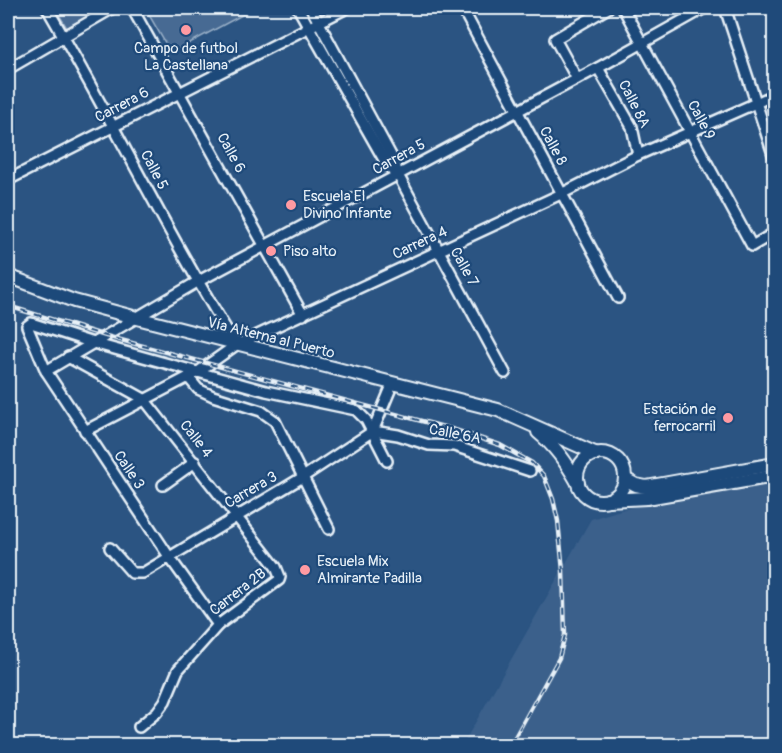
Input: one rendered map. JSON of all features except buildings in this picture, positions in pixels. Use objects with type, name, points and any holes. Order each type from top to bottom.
[{"type":"main road","name":"Vía Alterna al Puerto","points":[[8,276],[75,301],[137,318],[498,410],[597,454]]},
{"type":"main road","name":"Vía Alterna al Puerto","points":[[528,423],[559,453],[578,483]]},
{"type":"main road","points":[[608,500],[620,492],[625,479],[622,465],[604,454],[590,456],[579,467],[578,483],[588,497],[599,501],[647,498],[774,476]]},
{"type":"main road","points":[[625,479],[646,487],[774,464]]},
{"type":"street","name":"Calle 5","points":[[47,8],[197,282],[236,345]]},
{"type":"street","points":[[8,69],[113,8]]},
{"type":"street","name":"Calle 6","points":[[132,8],[303,315]]},
{"type":"street","name":"Calle 7","points":[[298,8],[387,165],[398,175]]},
{"type":"street","name":"Calle 7","points":[[311,8],[394,161],[398,175],[438,251],[505,373]]},
{"type":"street","name":"Carrera 6","points":[[8,180],[114,128],[179,91],[347,8]]},
{"type":"street","name":"Calle 8","points":[[462,8],[618,298]]},
{"type":"street","points":[[577,79],[555,39],[608,8]]},
{"type":"street","name":"Calle 9","points":[[623,8],[752,246],[774,233]]},
{"type":"street","name":"Carrera 5","points":[[46,371],[197,282],[598,68],[705,8]]},
{"type":"street","points":[[725,8],[774,157]]},
{"type":"street","name":"Calle 8A","points":[[598,68],[632,127],[638,155]]},
{"type":"street","name":"Carrera 4","points":[[85,431],[198,372],[236,345],[561,194],[638,155],[757,105],[774,95]]},
{"type":"street","name":"Calle 3","points":[[93,343],[31,323],[27,326],[46,371],[170,558],[218,625]]},
{"type":"street","points":[[93,343],[266,391],[356,410],[373,431],[387,461]]},
{"type":"street","name":"Calle 4","points":[[68,357],[144,399],[276,567]]},
{"type":"street","points":[[189,376],[198,389],[261,411],[275,422],[329,529]]},
{"type":"street","points":[[373,431],[393,383]]},
{"type":"street","name":"Calle 6A","points":[[373,431],[392,433],[429,445],[454,446],[530,471]]},
{"type":"street","name":"Carrera 3","points":[[110,549],[132,573],[143,573],[236,515],[303,477],[373,431]]},
{"type":"street","points":[[163,485],[195,462]]},
{"type":"street","name":"Carrera 2B","points":[[142,726],[165,701],[178,670],[218,625],[279,580],[276,567]]},
{"type":"shaded area","points":[[55,8],[103,8],[67,28]]},
{"type":"shaded area","name":"Campo de futbol La Castellana","points":[[145,8],[255,8],[171,53]]},
{"type":"shaded area","points":[[774,478],[774,745],[462,746],[591,519],[624,509]]},
{"type":"railway","points":[[8,306],[106,336],[455,430],[500,445],[532,463],[544,476],[558,521],[563,571],[565,635],[559,658],[510,746]]},
{"type":"place","name":"Campo de futbol La Castellana","points":[[186,30]]},
{"type":"place","name":"Escuela El Divino Infante","points":[[291,205]]},
{"type":"place","name":"Piso alto","points":[[271,251]]},
{"type":"place","name":"Estación de ferrocarril","points":[[728,418]]},
{"type":"place","name":"Escuela Mix Almirante Padilla","points":[[305,570]]}]
